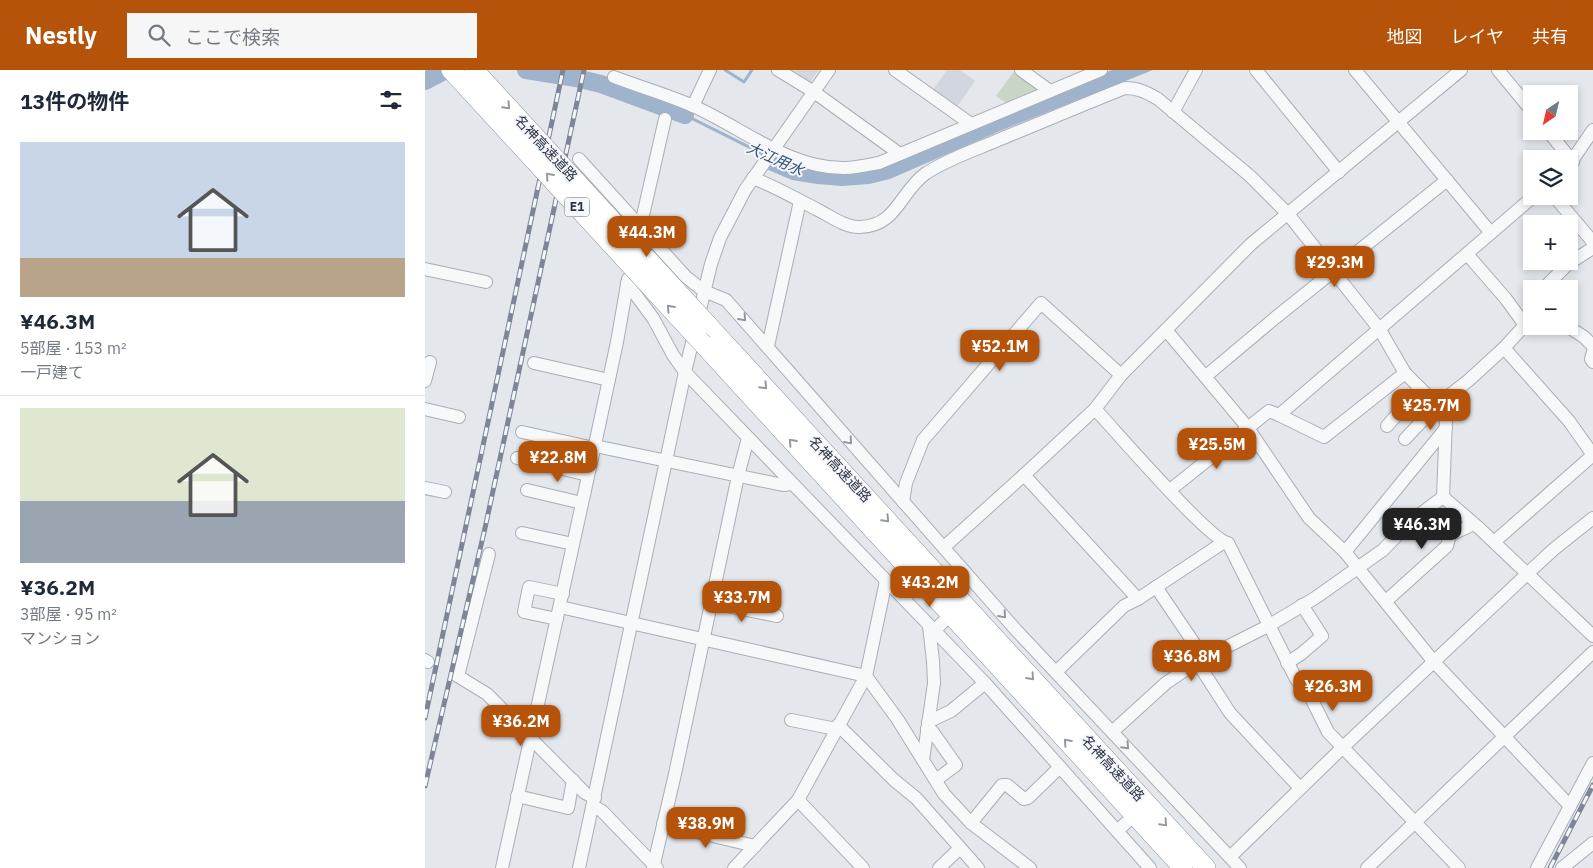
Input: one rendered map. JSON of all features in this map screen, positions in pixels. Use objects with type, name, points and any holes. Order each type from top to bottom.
[{"type":"highway","name":"名神高速道路","points":[[451,70],[1183,868]]},
{"type":"highway","name":"名神高速道路","points":[[473,70],[1206,868]]},
{"type":"street","points":[[693,106],[710,70]]},
{"type":"street","points":[[778,70],[813,92],[900,154]]},
{"type":"street","points":[[579,868],[685,372],[711,264],[731,214],[757,173],[829,70]]},
{"type":"street","points":[[895,70],[971,124]]},
{"type":"street","points":[[1021,70],[1050,90]]},
{"type":"street","points":[[614,77],[693,106],[773,151],[805,163],[846,168],[879,163],[1101,70]]},
{"type":"street","points":[[1173,112],[1196,70]]},
{"type":"street","points":[[1256,70],[1339,172]]},
{"type":"street","points":[[1355,70],[1491,233]]},
{"type":"street","points":[[944,547],[1095,409],[1121,375],[1251,244],[1461,70]]},
{"type":"street","points":[[1498,70],[1523,100]]},
{"type":"street","points":[[757,173],[769,184],[845,224],[858,228],[870,226],[884,221],[893,214],[911,188],[925,175],[965,154],[1125,88],[1145,91],[1158,99],[1250,176],[1288,214],[1380,330],[1405,373],[1437,405],[1446,420],[1443,497]]},
{"type":"street","points":[[502,868],[595,447],[627,283],[665,119]]},
{"type":"street","points":[[1578,153],[1593,130]]},
{"type":"street","points":[[579,159],[686,277],[704,291],[726,300],[769,346],[903,502],[1055,672],[1066,692],[1112,732],[1240,868]]},
{"type":"street","points":[[1206,376],[1447,180]]},
{"type":"street","points":[[769,346],[800,201]]},
{"type":"street","points":[[1279,415],[1524,205]]},
{"type":"street","points":[[1562,205],[1593,242]]},
{"type":"street","points":[[1552,280],[1569,264],[1593,248]]},
{"type":"street","points":[[1467,254],[1506,299],[1523,322]]},
{"type":"street","points":[[425,268],[486,282]]},
{"type":"street","points":[[627,283],[653,318],[673,355],[685,372],[886,582],[935,627],[985,683],[1031,725],[1060,767],[1149,868]]},
{"type":"street","points":[[903,502],[906,484],[923,440],[1041,303],[1121,375]]},
{"type":"street","points":[[1405,438],[1437,405],[1469,380],[1504,348],[1523,327]]},
{"type":"street","points":[[1166,330],[1248,428],[1309,518],[1345,552],[1434,662],[1570,806]]},
{"type":"street","points":[[1578,334],[1593,346]]},
{"type":"street","points":[[1494,542],[1593,455],[1569,421],[1504,348]]},
{"type":"street","points":[[1593,352],[1591,359],[1593,362]]},
{"type":"street","points":[[425,381],[430,362]]},
{"type":"street","points":[[534,363],[609,380]]},
{"type":"street","points":[[1170,490],[1269,411],[1324,437],[1405,373]]},
{"type":"street","points":[[1387,426],[1420,388]]},
{"type":"street","points":[[425,409],[459,417]]},
{"type":"street","points":[[1095,409],[1207,528],[1224,542],[1228,543],[1287,663],[1296,679],[1306,688],[1328,732],[1459,868]]},
{"type":"street","points":[[1345,552],[1446,428]]},
{"type":"street","points":[[522,432],[783,486],[792,484]]},
{"type":"street","points":[[655,867],[738,476],[748,438]]},
{"type":"street","points":[[517,458],[588,475]]},
{"type":"street","points":[[1024,475],[1139,599]]},
{"type":"street","points":[[425,488],[445,492]]},
{"type":"street","points":[[527,490],[583,503]]},
{"type":"street","points":[[1443,497],[1494,542],[1593,636]]},
{"type":"street","points":[[1112,732],[1165,683],[1200,660],[1269,626],[1302,605],[1383,550],[1411,521],[1443,497]]},
{"type":"street","points":[[1230,857],[1300,788],[1527,574],[1554,549],[1593,518]]},
{"type":"street","points":[[1386,601],[1447,546],[1450,535],[1474,524]]},
{"type":"street","points":[[522,533],[573,544]]},
{"type":"street","points":[[1055,672],[1124,606],[1139,599],[1224,542]]},
{"type":"street","points":[[489,554],[457,676],[487,694],[573,780],[655,867]]},
{"type":"street","points":[[741,866],[755,846],[798,800],[866,676],[886,582]]},
{"type":"street","points":[[563,594],[529,587],[524,612],[558,613],[630,624],[704,638],[866,676],[898,720],[944,794],[971,823],[1030,868]]},
{"type":"street","points":[[1156,587],[1230,714],[1300,788]]},
{"type":"street","points":[[969,598],[980,588]]},
{"type":"street","points":[[712,603],[777,616]]},
{"type":"street","points":[[1287,663],[1322,636],[1302,605]]},
{"type":"street","points":[[923,760],[934,683],[935,627]]},
{"type":"street","points":[[1367,868],[1593,652]]},
{"type":"street","points":[[927,725],[951,711],[985,683]]},
{"type":"street","points":[[791,720],[837,727],[915,798],[977,868]]},
{"type":"street","points":[[927,725],[956,765],[936,780]]},
{"type":"street","points":[[1537,868],[1593,762]]},
{"type":"street","points":[[971,823],[1002,785],[1007,785],[1024,799],[1028,798],[1060,767]]},
{"type":"street","points":[[517,796],[567,808],[573,780]]},
{"type":"street","points":[[1153,798],[1164,788]]},
{"type":"street","points":[[798,800],[863,868]]},
{"type":"street","points":[[1117,831],[1127,822]]},
{"type":"street","points":[[663,824],[755,846]]},
{"type":"street","points":[[1562,868],[1593,843]]},
{"type":"street","points":[[939,868],[959,849]]},
{"type":"shaded area","points":[[785,70],[819,70],[811,81],[805,83]]},
{"type":"shaded area","points":[[947,70],[960,70],[975,81],[956,108],[932,91]]},
{"type":"green space","points":[[1015,70],[1038,86],[1037,91],[1008,104],[996,96]]},
{"type":"water","points":[[1112,70],[1153,70],[1000,131],[890,179],[869,184],[842,186],[817,184],[792,180],[759,166],[768,153],[777,158],[782,157],[847,171]]},
{"type":"waterway","name":"大江用水","points":[[425,81],[446,70]]},
{"type":"waterway","name":"大江用水","points":[[526,70],[601,84],[685,115]]},
{"type":"waterway","points":[[725,70],[744,82],[752,70]]},
{"type":"waterway","name":"大江用水","points":[[685,115],[765,155]]},
{"type":"railway","points":[[425,718],[563,70]]},
{"type":"railway","points":[[425,786],[485,528],[584,70]]},
{"type":"railway","points":[[1550,868],[1593,785]]}]
